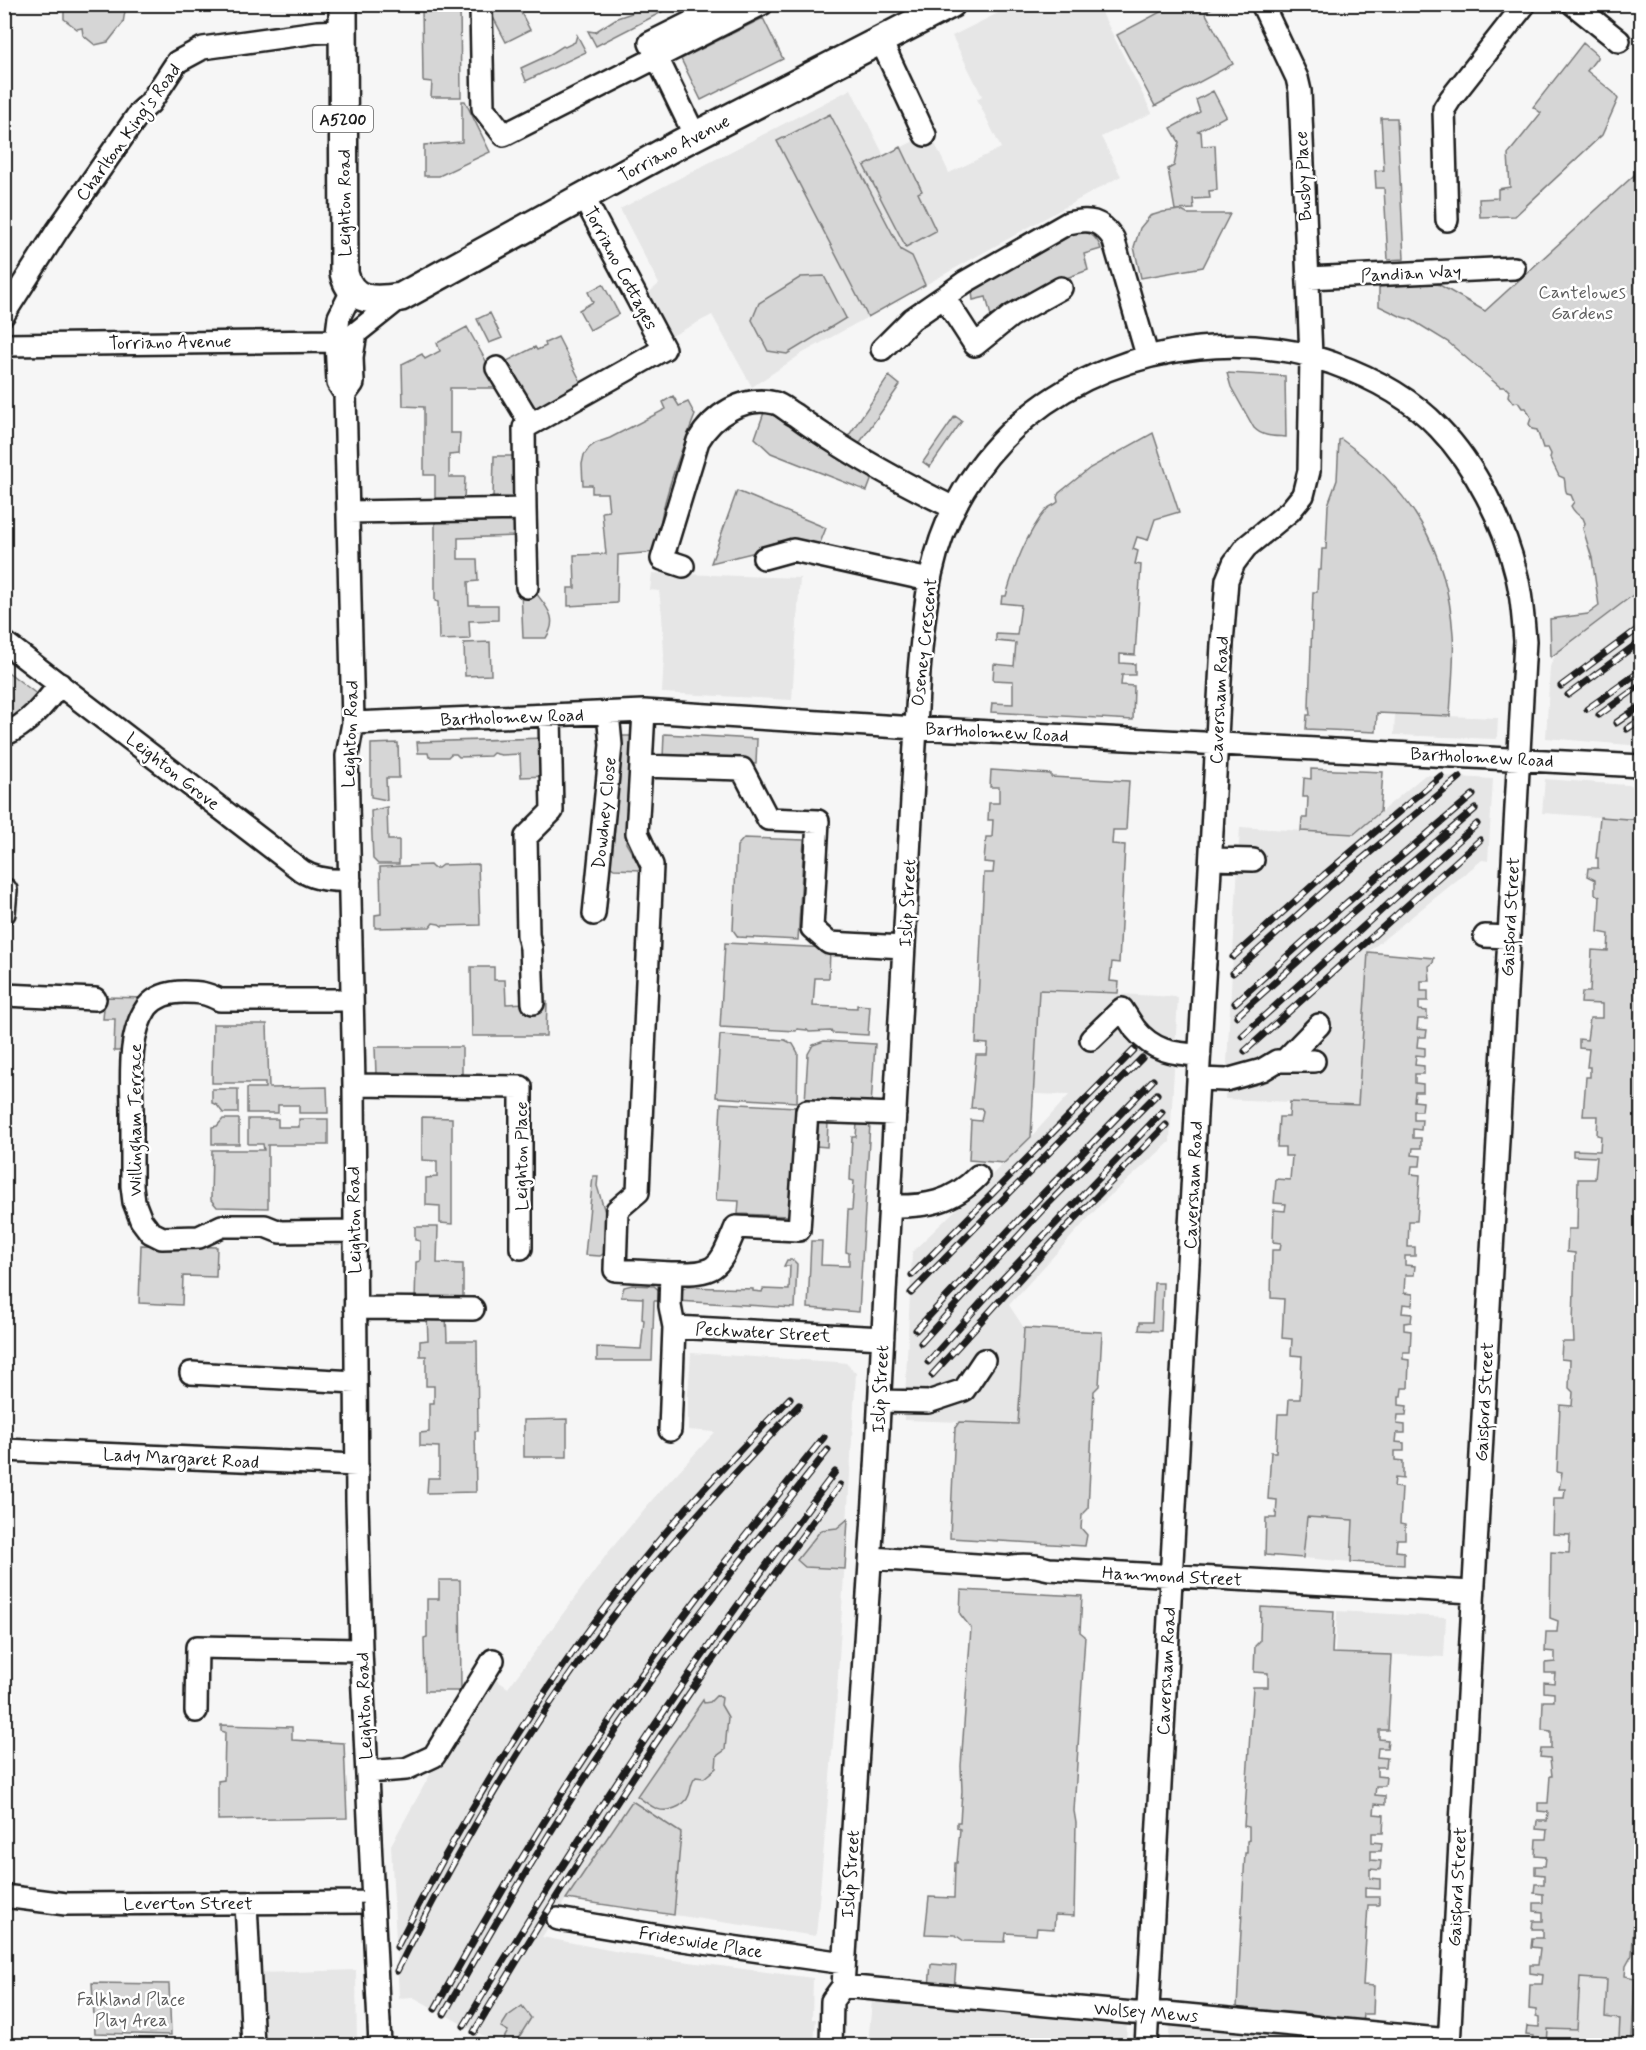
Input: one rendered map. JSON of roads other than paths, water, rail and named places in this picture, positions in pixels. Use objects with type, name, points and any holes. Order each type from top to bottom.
[{"type":"main road","name":"Leighton Road","points":[[343,4],[344,273],[346,283],[352,291]]},
{"type":"main road","name":"Torriano Avenue","points":[[401,297],[694,136],[951,4]]},
{"type":"main road","points":[[352,291],[362,298],[377,300],[401,297]]},
{"type":"street","points":[[484,4],[481,7],[483,108],[504,135],[762,4]]},
{"type":"street","points":[[694,136],[650,43],[728,4]]},
{"type":"street","name":"Busby Place","points":[[1262,4],[1298,78],[1311,356]]},
{"type":"street","points":[[1447,220],[1444,109],[1525,4]]},
{"type":"street","points":[[1573,4],[1619,41]]},
{"type":"street","name":"Charlton King's Road","points":[[4,314],[57,231],[140,112],[150,103],[166,81],[177,62],[203,48],[316,32],[343,31]]},
{"type":"street","points":[[881,41],[925,135]]},
{"type":"street","name":"Torriano Cottages","points":[[531,424],[663,349],[583,196]]},
{"type":"street","points":[[882,349],[912,319],[965,282],[1068,223],[1077,221],[1095,222],[1104,226],[1113,238],[1147,355]]},
{"type":"street","name":"Pandian Way","points":[[1308,278],[1514,268]]},
{"type":"street","points":[[944,297],[975,345],[1011,316],[1061,288]]},
{"type":"street","name":"Leighton Road","points":[[352,291],[339,317],[336,341],[338,383],[345,394],[353,723],[347,756],[354,1085],[355,1382],[361,1650],[380,2046]]},
{"type":"street","name":"Leighton Road","points":[[345,394],[353,383],[353,351],[356,333],[401,297]]},
{"type":"street","name":"Torriano Avenue","points":[[4,345],[336,341]]},
{"type":"street","name":"Oseney Crescent","points":[[916,728],[919,672],[929,580],[937,547],[954,508],[986,459],[1012,431],[1037,409],[1090,376],[1147,355],[1212,346],[1275,349],[1311,356],[1352,370],[1387,387],[1439,427],[1474,474],[1496,516],[1516,573],[1523,614],[1525,641],[1519,759]]},
{"type":"street","name":"Caversham Road","points":[[1146,2046],[1227,580],[1234,563],[1246,547],[1290,511],[1305,489],[1310,451],[1311,356]]},
{"type":"street","points":[[497,368],[531,424],[524,428],[527,587]]},
{"type":"street","points":[[683,566],[662,559],[698,441],[706,428],[725,412],[758,402],[777,403],[905,484],[954,508]]},
{"type":"street","points":[[348,512],[525,509]]},
{"type":"street","points":[[764,558],[793,550],[929,580]]},
{"type":"street","name":"Leighton Grove","points":[[4,642],[302,871],[318,878],[335,881],[350,880]]},
{"type":"street","points":[[4,735],[26,723],[60,684]]},
{"type":"street","points":[[644,711],[637,833],[652,865],[638,1192],[617,1210],[615,1270],[671,1273],[713,1270],[723,1259],[736,1227],[799,1230],[807,1111],[896,1114]]},
{"type":"street","name":"Bartholomew Road","points":[[353,723],[644,711],[916,728],[1641,766]]},
{"type":"street","name":"Dowdney Close","points":[[594,914],[610,745],[608,713]]},
{"type":"street","points":[[533,1003],[531,948],[528,935],[526,837],[552,812],[550,716]]},
{"type":"street","name":"Islip Street","points":[[831,2046],[832,2001],[843,1986],[871,1558],[916,728]]},
{"type":"street","name":"Gaisford Street","points":[[1449,2043],[1519,759]]},
{"type":"street","points":[[641,766],[742,769],[768,819],[818,821],[812,928],[829,943],[904,946]]},
{"type":"street","points":[[1210,859],[1253,860]]},
{"type":"street","points":[[4,913],[6,890]]},
{"type":"street","points":[[1485,936],[1509,938]]},
{"type":"street","name":"Willingham Terrace","points":[[352,1000],[220,1000],[203,993],[174,992],[159,997],[153,1002],[146,1009],[138,1028],[133,1051],[132,1186],[134,1202],[141,1220],[150,1232],[162,1238],[199,1238],[222,1226],[265,1226],[280,1232],[355,1231]]},
{"type":"street","points":[[4,995],[95,999]]},
{"type":"street","points":[[1091,1039],[1122,1009],[1135,1029],[1149,1042],[1175,1054],[1200,1054]]},
{"type":"street","points":[[1284,1060],[1319,1025]]},
{"type":"street","points":[[1198,1079],[1226,1080],[1262,1070],[1277,1061],[1314,1061]]},
{"type":"street","name":"Leighton Place","points":[[354,1085],[521,1087],[521,1248]]},
{"type":"street","points":[[890,1206],[915,1207],[940,1202],[969,1186],[978,1176]]},
{"type":"street","points":[[671,1273],[670,1306],[674,1327]]},
{"type":"street","points":[[355,1308],[473,1309]]},
{"type":"street","name":"Peckwater Street","points":[[670,1430],[674,1327],[883,1338]]},
{"type":"street","points":[[879,1401],[928,1402],[964,1389],[984,1360]]},
{"type":"street","points":[[191,1372],[355,1382]]},
{"type":"street","name":"Lady Margaret Road","points":[[4,1450],[357,1465]]},
{"type":"street","name":"Hammond Street","points":[[871,1558],[1473,1592]]},
{"type":"street","points":[[196,1711],[197,1647],[361,1650]]},
{"type":"street","points":[[367,1772],[406,1769],[434,1756],[493,1660]]},
{"type":"street","name":"Leverton Street","points":[[4,1896],[66,1904],[373,1902]]},
{"type":"street","points":[[246,1903],[253,2046]]},
{"type":"street","name":"Frideswide Place","points":[[558,1919],[844,1963]]},
{"type":"street","name":"Wolsey Mews","points":[[843,1986],[1148,2014],[1166,2013],[1449,2043]]},
{"type":"railway","points":[[1561,686],[1642,626]]},
{"type":"railway","points":[[1568,695],[1642,640]]},
{"type":"railway","points":[[1587,709],[1642,670]]},
{"type":"railway","points":[[1599,715],[1642,684]]},
{"type":"railway","points":[[1616,723],[1642,705]]},
{"type":"railway","points":[[1627,729],[1642,719]]},
{"type":"railway","points":[[1233,957],[1324,875],[1441,776]]},
{"type":"railway","points":[[1233,973],[1331,885],[1460,777]]},
{"type":"railway","points":[[1235,1003],[1343,906],[1473,795]]},
{"type":"railway","points":[[1237,1016],[1350,915],[1475,809]]},
{"type":"railway","points":[[1242,1036],[1477,824]]},
{"type":"railway","points":[[1245,1051],[1480,840]]},
{"type":"railway","points":[[912,1275],[1134,1050]]},
{"type":"railway","points":[[911,1293],[1142,1058]]},
{"type":"railway","points":[[916,1330],[1153,1080]]},
{"type":"railway","points":[[921,1343],[1044,1208],[1157,1094]]},
{"type":"railway","points":[[928,1362],[995,1287],[1162,1112]]},
{"type":"railway","points":[[932,1375],[1065,1229],[1166,1125]]},
{"type":"railway","points":[[397,1947],[482,1791],[546,1691],[580,1643],[668,1529],[790,1398]]},
{"type":"railway","points":[[397,1971],[443,1883],[517,1754],[572,1672],[624,1602],[672,1544],[799,1405]]},
{"type":"railway","points":[[435,2009],[526,1851],[625,1698],[697,1598],[824,1437]]},
{"type":"railway","points":[[444,2014],[536,1856],[609,1741],[705,1607],[828,1450]]},
{"type":"railway","points":[[464,2026],[551,1884],[642,1744],[785,1539],[835,1472]]},
{"type":"railway","points":[[474,2032],[644,1760],[737,1625],[840,1485]]},
{"type":"park label","name":"Cantelowes Gardens","points":[[1582,302]]},
{"type":"park label","name":"Falkland Place Play Area","points":[[131,2009]]}]
